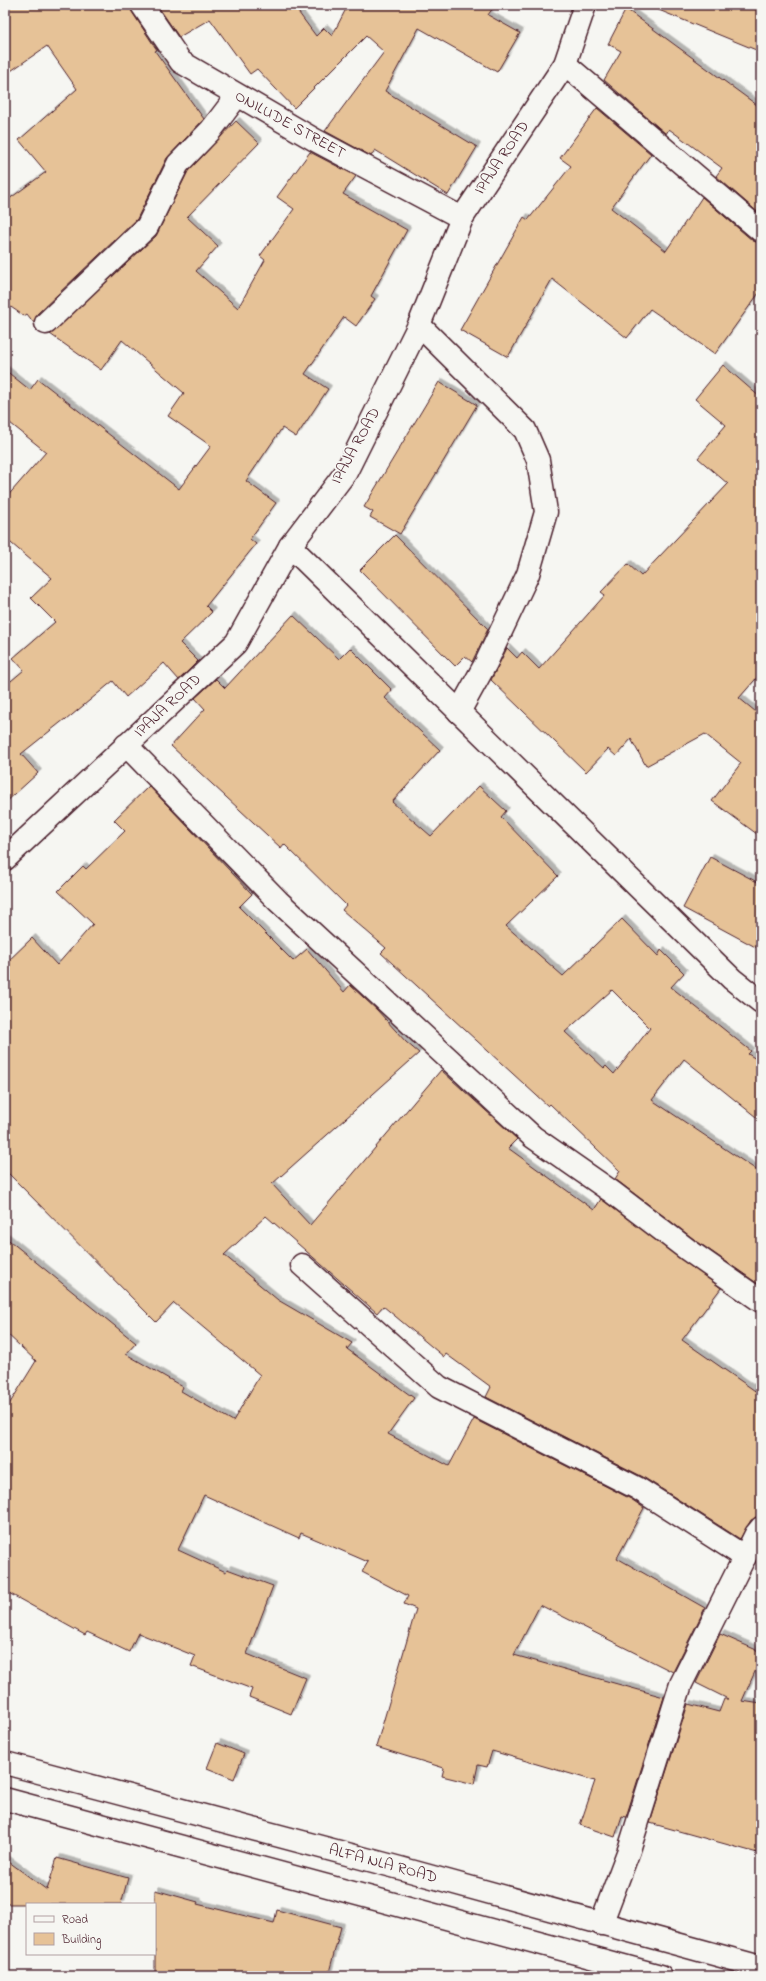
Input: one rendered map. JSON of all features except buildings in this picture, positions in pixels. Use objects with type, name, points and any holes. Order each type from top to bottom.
[{"type":"street","name":"ONILUDE STREET","points":[[142,5],[181,62],[237,96],[315,140],[462,218]]},
{"type":"street","name":"IPAJA ROAD","points":[[5,859],[236,643],[290,546],[346,472],[419,325],[462,218],[565,64],[585,5]]},
{"type":"street","points":[[565,64],[761,231]]},
{"type":"street","points":[[46,323],[147,228],[178,164],[211,130],[237,96]]},
{"type":"street","points":[[419,325],[526,430],[538,460],[546,512],[528,574],[486,663],[459,712]]},
{"type":"street","points":[[290,546],[732,978],[761,1002]]},
{"type":"street","points":[[126,745],[278,901],[533,1137],[612,1192],[688,1250],[761,1301]]},
{"type":"street","points":[[302,1265],[440,1387],[637,1488],[745,1557]]},
{"type":"street","points":[[601,1924],[629,1850],[681,1684],[761,1528]]},
{"type":"street","name":"ALFA NLA ROAD","points":[[5,1763],[761,1968]]},
{"type":"street","points":[[5,1799],[661,1976]]}]
